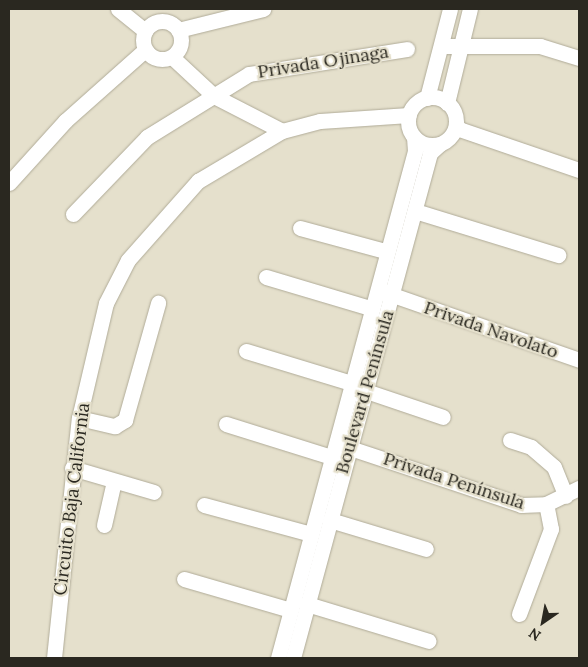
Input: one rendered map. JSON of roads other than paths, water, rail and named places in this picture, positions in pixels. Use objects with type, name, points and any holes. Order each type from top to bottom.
[{"type":"street","points":[[118,9],[145,31]]},
{"type":"street","points":[[145,31],[161,21],[178,30],[263,9]]},
{"type":"street","points":[[428,98],[450,9]]},
{"type":"street","points":[[470,9],[447,103],[459,129],[579,170]]},
{"type":"street","points":[[172,57],[181,41],[178,30]]},
{"type":"street","points":[[145,31],[145,50],[154,58],[172,57],[214,96],[282,131]]},
{"type":"street","points":[[441,46],[540,46],[579,58]]},
{"type":"street","name":"Privada Ojinaga","points":[[73,214],[147,137],[261,70],[407,49]]},
{"type":"street","points":[[9,183],[65,121],[145,50]]},
{"type":"street","points":[[447,103],[428,98],[417,102],[409,115],[414,137],[427,145],[440,144],[449,138],[456,124]]},
{"type":"street","name":"Circuito Baja California","points":[[54,658],[72,468],[79,418],[106,303],[128,260],[198,181],[282,131],[320,121],[409,115]]},
{"type":"street","name":"Boulevard Península","points":[[278,658],[291,648],[307,604],[330,520],[338,449],[351,383],[385,251],[415,151],[414,137]]},
{"type":"street","name":"Boulevard Península","points":[[291,648],[291,610],[311,534],[338,449],[366,391],[430,153],[440,144]]},
{"type":"street","points":[[415,211],[558,255]]},
{"type":"street","points":[[300,228],[385,251]]},
{"type":"street","points":[[266,277],[370,308]]},
{"type":"street","name":"Privada Navolato","points":[[375,290],[392,294],[579,360]]},
{"type":"street","points":[[79,418],[114,426],[125,420],[158,303]]},
{"type":"street","points":[[246,351],[351,383]]},
{"type":"street","points":[[366,391],[443,417]]},
{"type":"street","name":"Privada Península","points":[[226,424],[338,449],[521,505],[546,504],[574,495]]},
{"type":"street","points":[[510,440],[531,448],[554,467],[574,495]]},
{"type":"street","points":[[72,468],[154,492]]},
{"type":"street","points":[[104,525],[114,481]]},
{"type":"street","points":[[519,614],[551,529],[546,504]]},
{"type":"street","points":[[204,506],[311,534]]},
{"type":"street","points":[[330,520],[426,548]]},
{"type":"street","points":[[184,579],[291,610]]},
{"type":"street","points":[[307,604],[429,641]]}]
